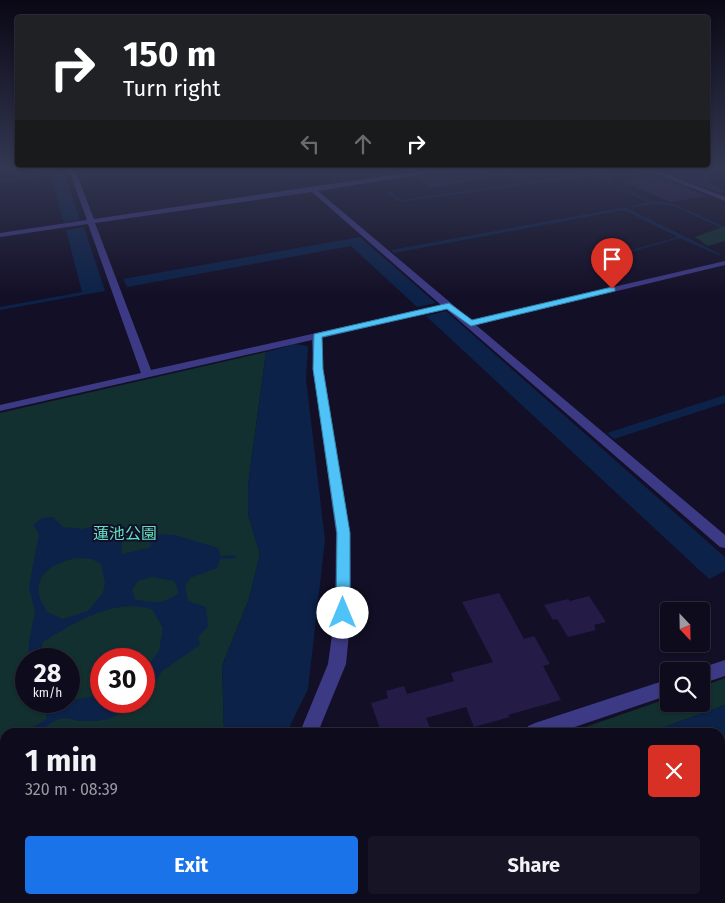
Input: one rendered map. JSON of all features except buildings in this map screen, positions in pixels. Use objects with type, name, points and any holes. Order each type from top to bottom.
[{"type":"street","points":[[87,212],[147,374]]},
{"type":"street","points":[[0,235],[159,212]]},
{"type":"street","points":[[339,212],[471,323],[725,543]]},
{"type":"street","points":[[471,323],[725,263]]},
{"type":"street","points":[[0,408],[449,306]]},
{"type":"street","points":[[311,728],[337,664],[343,613],[343,533],[318,369],[317,336]]},
{"type":"street","points":[[710,673],[725,668]]},
{"type":"street","points":[[547,728],[660,690]]},
{"type":"green space","points":[[725,226],[725,241],[708,246],[695,237]]},
{"type":"green space","name":"蓮池公園","points":[[266,352],[248,485],[248,514],[260,554],[249,599],[222,666],[224,728],[0,728],[0,413]]},
{"type":"green space","points":[[725,678],[725,705],[710,710],[710,684]]},
{"type":"green space","points":[[660,701],[660,712],[706,712],[662,728],[583,728]]},
{"type":"water","points":[[61,212],[77,212],[80,220],[64,222]]},
{"type":"water","points":[[597,212],[613,212],[394,253],[391,250]]},
{"type":"water","points":[[628,212],[635,212],[722,255],[718,255],[680,238],[628,251],[678,237]]},
{"type":"water","points":[[687,212],[692,212],[725,227],[722,228]]},
{"type":"water","points":[[84,227],[105,291],[0,310],[0,307],[82,292],[66,230]]},
{"type":"water","points":[[360,237],[436,303],[417,307],[351,246],[127,287],[123,279]]},
{"type":"water","points":[[446,311],[725,557],[725,571],[709,579],[426,316]]},
{"type":"water","points":[[295,344],[308,346],[306,379],[325,540],[308,689],[289,728],[224,728],[222,666],[249,599],[260,554],[248,514],[248,485],[266,352]]},
{"type":"water","points":[[725,395],[725,403],[614,439],[607,433]]},
{"type":"water","points":[[53,517],[63,527],[83,529],[100,525],[121,530],[122,554],[151,547],[150,534],[175,535],[218,548],[221,556],[236,555],[235,558],[220,559],[217,568],[190,578],[185,586],[188,601],[206,607],[208,627],[198,637],[200,645],[162,671],[155,683],[155,656],[159,651],[163,628],[152,609],[135,606],[109,609],[97,613],[43,642],[41,648],[29,648],[35,612],[29,587],[39,534],[33,525],[42,518]],"holes":[[[75,558],[92,559],[101,564],[105,583],[103,593],[88,611],[63,619],[47,612],[40,596],[39,586],[44,574],[62,562]],[[152,577],[174,581],[179,593],[168,600],[158,602],[135,599],[132,590],[138,581]]]},
{"type":"water","points":[[90,697],[90,713],[122,713],[103,720],[79,721],[65,718],[42,728],[32,728],[47,719],[46,713],[80,713],[80,699]]},
{"type":"water","points":[[725,705],[725,728],[662,728]]},
{"type":"route","points":[[343,613],[343,533],[318,369],[317,336],[449,306],[471,323],[612,289]]}]
